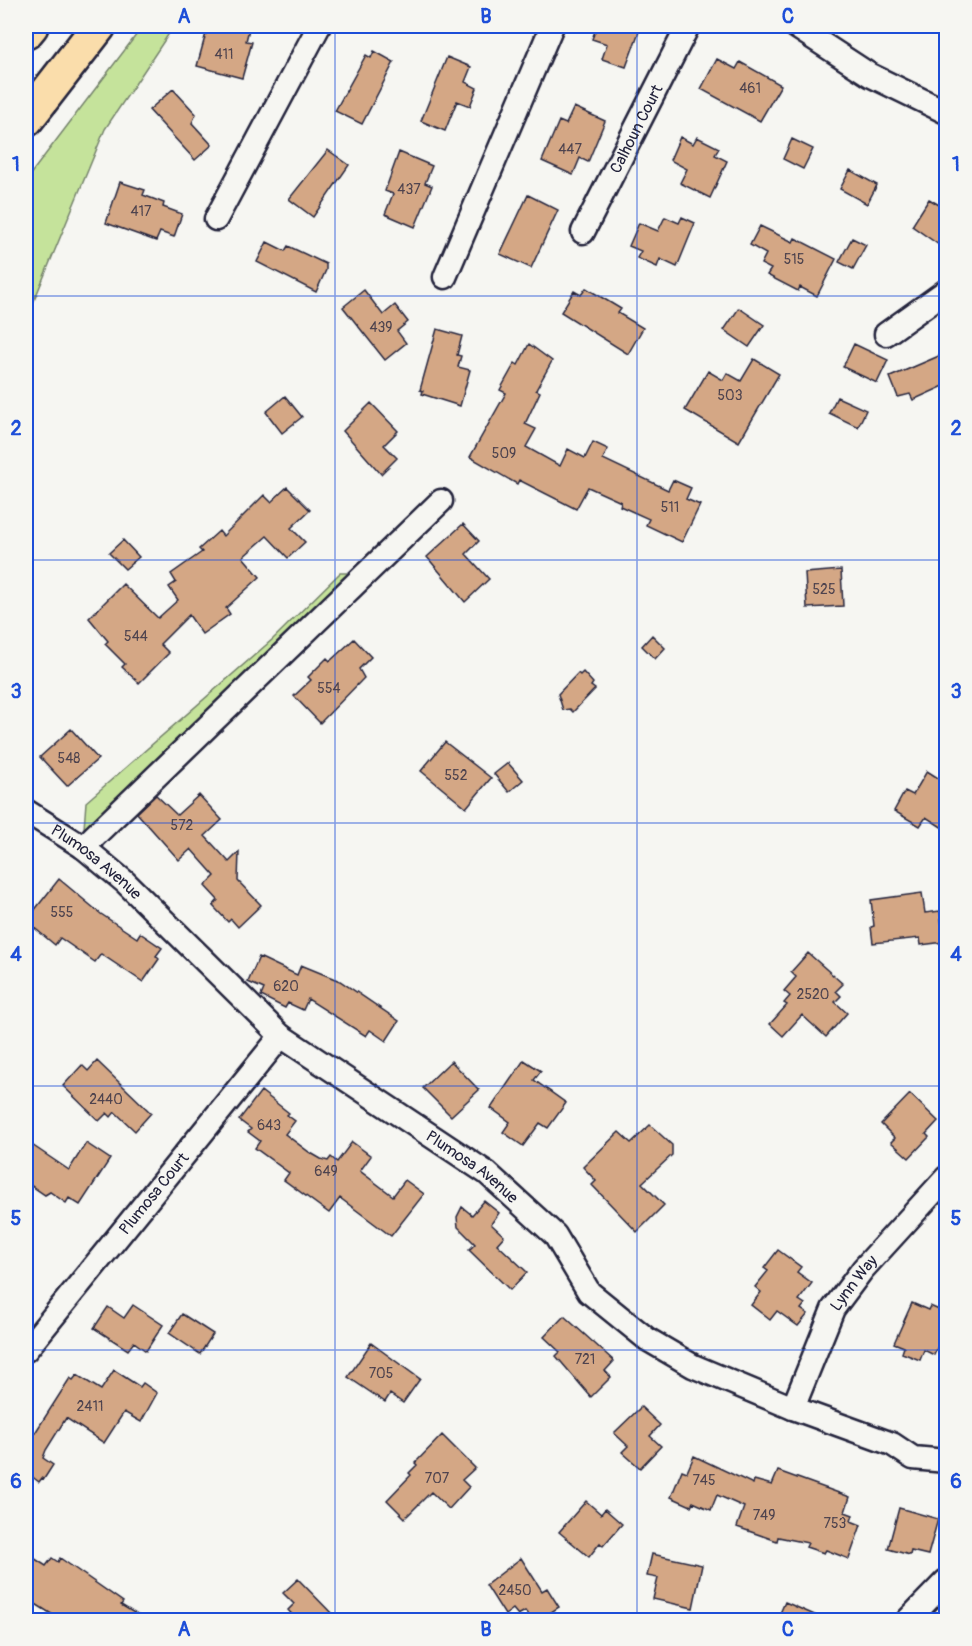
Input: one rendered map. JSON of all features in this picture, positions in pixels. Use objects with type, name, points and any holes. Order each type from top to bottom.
[{"type":"highway","points":[[26,32],[31,26]]},
{"type":"highway","points":[[26,120],[99,26]]},
{"type":"street","points":[[216,219],[318,26]]},
{"type":"street","points":[[445,277],[552,26]]},
{"type":"street","name":"Calhoun Court","points":[[583,232],[687,26]]},
{"type":"street","points":[[795,26],[870,75],[946,112]]},
{"type":"street","points":[[886,334],[946,291]]},
{"type":"street","points":[[82,847],[441,501]]},
{"type":"street","name":"Plumosa Avenue","points":[[26,811],[82,847],[125,882],[281,1036],[487,1173],[555,1235],[590,1292],[646,1339],[693,1366],[793,1408],[892,1444],[913,1458],[946,1461]]},
{"type":"street","name":"Plumosa Court","points":[[26,1350],[281,1036]]},
{"type":"street","name":"Lynn Way","points":[[793,1408],[833,1309],[863,1269],[946,1179]]},
{"type":"street","points":[[908,1620],[946,1581]]},
{"type":"green space","points":[[143,26],[174,26],[105,129],[26,320],[26,180]]},
{"type":"green space","points":[[340,573],[360,573],[83,842],[86,802],[273,639]]},
{"type":"building","points":[[208,26],[239,26],[249,29],[246,41],[252,42],[242,78],[197,66]]},
{"type":"building","points":[[597,26],[641,26],[626,67],[602,59],[607,44],[592,39]]},
{"type":"building","points":[[374,51],[394,62],[362,124],[335,111],[366,55],[371,58]]},
{"type":"building","points":[[447,57],[471,67],[465,82],[477,88],[470,106],[457,101],[445,131],[421,121]]},
{"type":"building","points":[[717,59],[736,69],[740,62],[781,85],[760,121],[701,89]]},
{"type":"building","points":[[173,89],[196,114],[192,123],[212,145],[195,160],[149,110]]},
{"type":"building","points":[[574,107],[605,121],[588,162],[580,158],[573,175],[542,161],[559,121],[566,124]]},
{"type":"building","points":[[680,137],[693,144],[697,137],[719,148],[715,155],[727,161],[710,198],[680,183],[687,169],[670,160]]},
{"type":"building","points":[[792,139],[813,149],[803,169],[783,159]]},
{"type":"building","points":[[328,150],[349,165],[313,217],[289,199]]},
{"type":"building","points":[[399,152],[432,166],[425,183],[432,186],[415,227],[385,214],[393,194],[385,191]]},
{"type":"building","points":[[850,170],[877,185],[867,204],[840,189]]},
{"type":"building","points":[[120,182],[145,190],[143,195],[164,203],[163,207],[182,214],[174,237],[160,232],[156,241],[106,223]]},
{"type":"building","points":[[528,195],[558,210],[531,268],[500,254]]},
{"type":"building","points":[[929,199],[946,209],[946,233],[939,245],[912,226]]},
{"type":"building","points":[[665,217],[679,223],[682,217],[695,223],[677,267],[660,259],[657,267],[637,258],[641,251],[629,246],[639,223],[658,231]]},
{"type":"building","points":[[760,226],[793,242],[795,238],[836,259],[817,296],[800,287],[798,291],[767,275],[771,269],[761,264],[766,254],[750,245]]},
{"type":"building","points":[[852,238],[866,245],[853,269],[839,262]]},
{"type":"building","points":[[267,242],[285,251],[288,246],[326,264],[326,270],[316,292],[257,262]]},
{"type":"building","points":[[586,288],[621,309],[618,313],[643,328],[628,354],[561,312],[574,291],[581,295]]},
{"type":"building","points":[[364,290],[383,315],[395,305],[408,322],[397,331],[406,343],[385,360],[343,307]]},
{"type":"building","points":[[739,308],[764,325],[749,347],[724,330]]},
{"type":"building","points":[[437,329],[462,336],[457,355],[461,356],[458,367],[470,370],[460,406],[422,394],[423,391],[420,390]]},
{"type":"building","points":[[529,344],[552,361],[536,390],[540,392],[525,424],[536,429],[526,447],[560,466],[568,449],[585,458],[593,442],[608,449],[603,459],[668,490],[673,480],[691,488],[686,499],[700,505],[682,542],[646,525],[649,519],[620,506],[621,502],[588,487],[576,509],[519,480],[517,484],[470,457],[506,393],[500,390],[515,363],[518,365]]},
{"type":"building","points":[[854,344],[888,360],[877,383],[843,367]]},
{"type":"building","points":[[946,353],[946,385],[913,400],[910,394],[898,397],[890,377]]},
{"type":"building","points":[[754,359],[779,374],[739,442],[685,410],[708,371],[723,380],[727,373],[741,381]]},
{"type":"building","points":[[285,396],[302,417],[282,433],[266,412]]},
{"type":"building","points":[[837,397],[866,410],[858,427],[829,413]]},
{"type":"building","points":[[371,403],[398,431],[384,445],[397,458],[381,474],[343,431]]},
{"type":"building","points":[[287,487],[310,510],[291,528],[305,542],[288,558],[267,536],[243,557],[260,577],[226,608],[230,614],[202,634],[189,615],[160,644],[169,653],[139,683],[122,667],[125,664],[105,644],[108,641],[89,618],[123,584],[158,618],[178,600],[169,587],[176,582],[171,574],[202,552],[199,549],[219,531],[223,536],[264,495],[271,502]]},
{"type":"building","points":[[463,524],[479,541],[466,554],[489,579],[465,602],[427,557]]},
{"type":"building","points":[[123,540],[139,557],[125,569],[109,553]]},
{"type":"building","points":[[841,570],[843,606],[807,608],[805,573]]},
{"type":"building","points":[[652,635],[665,648],[655,659],[642,646]]},
{"type":"building","points":[[354,639],[371,657],[359,669],[364,678],[320,723],[294,696],[311,680],[308,677],[327,658],[330,661]]},
{"type":"building","points":[[583,672],[593,683],[591,686],[595,689],[573,712],[570,709],[563,710],[558,694],[578,673],[580,675]]},
{"type":"building","points":[[71,729],[98,759],[67,786],[40,757]]},
{"type":"building","points":[[445,742],[491,778],[466,808],[421,771]]},
{"type":"building","points":[[508,763],[523,780],[509,792],[494,774]]},
{"type":"building","points":[[927,771],[946,783],[946,830],[926,817],[920,826],[894,811],[905,791],[913,795]]},
{"type":"building","points":[[156,795],[177,815],[199,795],[222,820],[205,836],[229,862],[239,852],[238,881],[261,905],[238,927],[231,919],[228,922],[213,906],[218,900],[205,886],[215,876],[191,849],[179,860],[137,813]]},
{"type":"building","points":[[59,879],[101,914],[137,938],[140,933],[162,948],[156,956],[159,959],[143,982],[101,954],[95,962],[60,938],[55,945],[26,921]]},
{"type":"building","points":[[922,893],[925,913],[940,911],[944,942],[921,945],[920,938],[873,943],[871,900]]},
{"type":"building","points":[[808,953],[843,984],[836,991],[841,996],[835,1002],[847,1013],[826,1037],[802,1015],[783,1036],[770,1024],[787,1005],[784,1003],[790,996],[784,991],[796,977],[791,972]]},
{"type":"building","points":[[259,957],[297,975],[301,965],[340,981],[399,1021],[386,1041],[370,1030],[366,1036],[308,999],[303,1010],[288,1003],[285,1008],[261,996],[264,989],[248,982]]},
{"type":"building","points":[[524,1060],[541,1071],[534,1080],[566,1103],[548,1128],[540,1123],[523,1146],[503,1132],[510,1122],[491,1108]]},
{"type":"building","points":[[97,1061],[151,1113],[135,1131],[115,1112],[111,1117],[107,1113],[99,1121],[63,1086],[82,1065],[88,1071]]},
{"type":"building","points":[[451,1061],[479,1090],[451,1116],[423,1088]]},
{"type":"building","points":[[261,1091],[289,1113],[287,1115],[295,1121],[285,1134],[309,1152],[328,1161],[331,1157],[337,1162],[352,1142],[371,1156],[360,1171],[393,1196],[405,1180],[424,1194],[391,1236],[340,1198],[329,1213],[284,1180],[289,1173],[255,1148],[260,1141],[248,1132],[251,1129],[239,1120]]},
{"type":"building","points":[[910,1094],[938,1121],[926,1134],[929,1137],[909,1158],[891,1142],[895,1138],[881,1124]]},
{"type":"building","points":[[650,1125],[672,1145],[672,1155],[642,1183],[664,1205],[637,1232],[592,1185],[596,1181],[583,1167],[619,1132],[631,1143]]},
{"type":"building","points":[[26,1141],[69,1170],[86,1143],[110,1159],[80,1205],[69,1198],[66,1203],[50,1192],[45,1195],[26,1182]]},
{"type":"building","points":[[484,1201],[499,1213],[491,1224],[504,1236],[497,1244],[527,1272],[510,1290],[469,1250],[475,1244],[458,1227],[457,1217],[462,1207],[472,1215]]},
{"type":"building","points":[[778,1250],[801,1267],[797,1272],[812,1283],[799,1300],[805,1304],[801,1309],[808,1314],[798,1326],[777,1311],[770,1320],[751,1305],[761,1292],[755,1287],[768,1271],[764,1268]]},
{"type":"building","points":[[912,1303],[928,1310],[930,1306],[946,1313],[946,1339],[942,1337],[934,1355],[924,1350],[920,1360],[902,1353],[904,1347],[894,1343]]},
{"type":"building","points":[[133,1305],[163,1325],[146,1351],[134,1342],[128,1350],[94,1328],[108,1307],[124,1318]]},
{"type":"building","points":[[182,1314],[213,1334],[200,1354],[169,1333]]},
{"type":"building","points":[[564,1316],[614,1361],[605,1371],[611,1377],[591,1397],[556,1356],[560,1352],[544,1337]]},
{"type":"building","points":[[371,1343],[420,1379],[403,1403],[390,1394],[385,1402],[348,1377]]},
{"type":"building","points":[[114,1370],[140,1387],[143,1383],[157,1393],[141,1422],[124,1412],[104,1443],[66,1418],[43,1458],[53,1465],[44,1479],[42,1478],[39,1482],[26,1472],[26,1447],[70,1378],[73,1380],[77,1375],[101,1390]]},
{"type":"building","points":[[641,1407],[660,1425],[650,1436],[661,1446],[640,1468],[622,1452],[628,1446],[614,1433]]},
{"type":"building","points":[[442,1435],[475,1468],[462,1480],[469,1487],[449,1509],[431,1492],[405,1518],[387,1500],[411,1475],[409,1473],[417,1465],[415,1463]]},
{"type":"building","points":[[694,1456],[753,1484],[754,1480],[772,1485],[778,1471],[850,1497],[845,1512],[853,1515],[851,1521],[861,1525],[849,1559],[826,1550],[824,1553],[806,1547],[808,1543],[778,1537],[777,1541],[737,1527],[744,1507],[717,1495],[711,1510],[693,1502],[691,1506],[671,1497],[682,1470],[687,1472]]},
{"type":"building","points":[[586,1501],[601,1514],[605,1509],[622,1524],[603,1546],[600,1543],[589,1557],[559,1532]]},
{"type":"building","points":[[899,1508],[938,1519],[928,1555],[911,1551],[910,1555],[888,1549]]},
{"type":"building","points":[[26,1553],[46,1566],[52,1558],[58,1562],[60,1558],[123,1602],[121,1605],[146,1620],[61,1620],[26,1598]]},
{"type":"building","points":[[652,1554],[702,1565],[693,1608],[653,1599],[658,1578],[647,1576]]},
{"type":"building","points":[[521,1558],[542,1591],[547,1588],[559,1607],[539,1620],[532,1620],[525,1611],[518,1615],[513,1609],[505,1615],[486,1585]]},
{"type":"building","points":[[298,1579],[338,1620],[297,1620],[288,1610],[294,1604],[283,1593]]},
{"type":"building","points":[[785,1602],[826,1620],[777,1620]]}]
